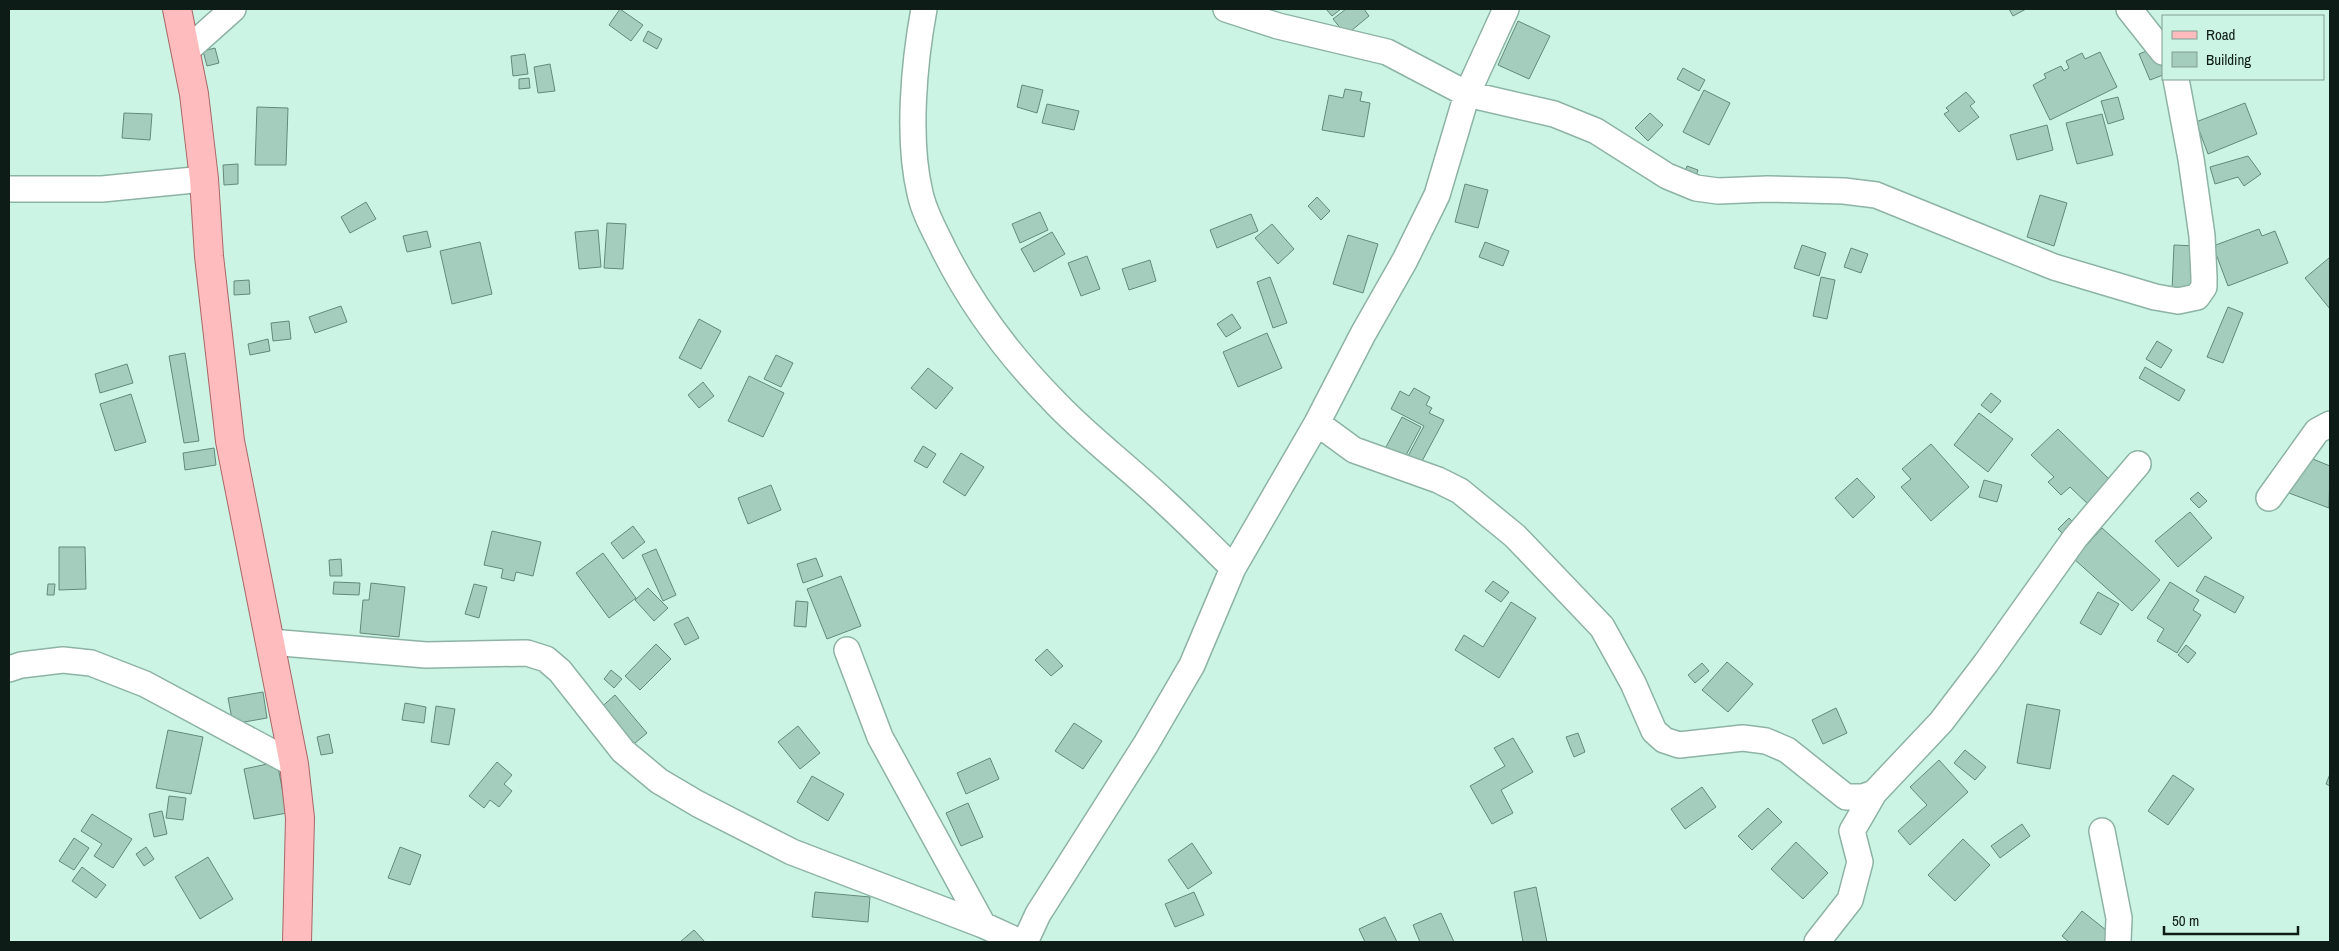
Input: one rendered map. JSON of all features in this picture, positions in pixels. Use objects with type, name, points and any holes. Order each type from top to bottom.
[{"type":"main road","points":[[177,9],[194,94],[204,179],[208,256],[230,441],[294,764],[300,818],[297,942]]},
{"type":"street","points":[[186,51],[233,9]]},
{"type":"street","points":[[924,9],[917,51],[914,160],[920,194],[952,266],[987,323],[1051,398],[1162,499],[1233,568]]},
{"type":"street","points":[[1226,9],[1278,26],[1387,52],[1467,94],[1554,114],[1596,131],[1667,176],[1696,188],[1718,191],[1767,189],[1844,191],[1876,195],[2054,267],[2155,297],[2178,301],[2197,297],[2204,287],[2204,277],[2202,236],[2193,168],[2176,80]]},
{"type":"street","points":[[1025,942],[1043,906],[1146,744],[1192,665],[1233,568],[1317,423],[1363,334],[1405,260],[1437,195],[1467,94],[1506,9]]},
{"type":"street","points":[[2129,9],[2162,51]]},
{"type":"street","points":[[9,189],[102,189],[204,179]]},
{"type":"street","points":[[1317,423],[1354,450],[1438,480],[1460,491],[1515,536],[1602,627],[1634,683],[1654,730],[1664,740],[1679,745],[1743,738],[1766,741],[1787,750],[1846,797],[1863,797],[1874,793]]},
{"type":"street","points":[[2269,498],[2317,431],[2330,424]]},
{"type":"street","points":[[1817,942],[1850,900],[1860,862],[1852,831],[1874,793],[1941,722],[1986,663],[2075,538],[2138,464]]},
{"type":"street","points":[[270,642],[426,655],[527,653],[546,659],[560,671],[624,751],[659,781],[698,804],[792,852],[983,925],[1020,942]]},
{"type":"street","points":[[847,650],[880,737],[983,925]]},
{"type":"street","points":[[9,669],[21,665],[63,660],[91,663],[145,684],[294,764]]},
{"type":"street","points":[[2102,831],[2119,918],[2118,942]]},
{"type":"building","points":[[620,9],[643,25],[631,41],[609,25]]},
{"type":"building","points":[[1326,9],[1341,9],[1332,16]]},
{"type":"building","points":[[1346,9],[1364,9],[1369,16],[1346,35],[1333,19]]},
{"type":"building","points":[[2009,9],[2026,9],[2013,16]]},
{"type":"building","points":[[1518,21],[1550,36],[1529,79],[1498,65]]},
{"type":"building","points":[[648,31],[662,39],[657,49],[643,41]]},
{"type":"building","points":[[215,48],[219,63],[207,66],[203,51]]},
{"type":"building","points":[[2154,48],[2162,67],[2162,75],[2150,80],[2139,54]]},
{"type":"building","points":[[2100,52],[2117,87],[2050,120],[2033,85],[2046,78],[2044,74],[2061,66],[2064,71],[2069,68],[2066,61],[2082,53],[2085,59]]},
{"type":"building","points":[[525,54],[528,74],[513,76],[511,56]]},
{"type":"building","points":[[550,64],[555,91],[538,93],[534,67]]},
{"type":"building","points":[[1683,68],[1705,80],[1699,91],[1677,79]]},
{"type":"building","points":[[529,78],[530,88],[519,89],[519,79]]},
{"type":"building","points":[[1022,85],[1043,90],[1037,113],[1017,107]]},
{"type":"building","points":[[1345,89],[1362,92],[1360,101],[1370,103],[1364,137],[1322,130],[1329,95],[1343,98]]},
{"type":"building","points":[[1704,90],[1730,103],[1709,145],[1683,132]]},
{"type":"building","points":[[1966,92],[1975,102],[1970,106],[1979,117],[1959,132],[1944,114],[1949,111],[1946,108]]},
{"type":"building","points":[[2118,97],[2124,119],[2108,124],[2101,101]]},
{"type":"building","points":[[2245,103],[2257,134],[2208,154],[2196,122]]},
{"type":"building","points":[[1047,104],[1079,111],[1074,130],[1042,123]]},
{"type":"building","points":[[257,107],[288,108],[286,165],[255,165]]},
{"type":"building","points":[[124,113],[152,114],[150,140],[122,138]]},
{"type":"building","points":[[1650,113],[1663,125],[1648,141],[1635,128]]},
{"type":"building","points":[[2102,114],[2113,155],[2077,164],[2066,123]]},
{"type":"building","points":[[2047,125],[2053,150],[2017,160],[2010,135]]},
{"type":"building","points":[[2248,156],[2261,174],[2244,186],[2238,177],[2215,184],[2210,167]]},
{"type":"building","points":[[238,164],[238,184],[224,185],[223,165]]},
{"type":"building","points":[[1687,166],[1698,170],[1694,182],[1683,178]]},
{"type":"building","points":[[1465,184],[1488,190],[1478,228],[1455,222]]},
{"type":"building","points":[[2040,195],[2067,203],[2054,246],[2027,237]]},
{"type":"building","points":[[1317,197],[1330,211],[1321,220],[1308,206]]},
{"type":"building","points":[[366,202],[376,219],[350,233],[341,217]]},
{"type":"building","points":[[1040,212],[1048,230],[1020,243],[1012,224]]},
{"type":"building","points":[[1251,214],[1258,231],[1217,248],[1210,230]]},
{"type":"building","points":[[607,223],[626,224],[623,269],[604,268]]},
{"type":"building","points":[[1272,224],[1294,249],[1278,264],[1255,238]]},
{"type":"building","points":[[2259,229],[2262,236],[2275,231],[2288,263],[2228,286],[2213,246]]},
{"type":"building","points":[[598,230],[601,267],[579,269],[575,232]]},
{"type":"building","points":[[427,231],[431,247],[407,252],[403,236]]},
{"type":"building","points":[[1052,232],[1065,254],[1034,272],[1021,249]]},
{"type":"building","points":[[1348,235],[1378,244],[1363,293],[1333,284]]},
{"type":"building","points":[[480,242],[492,294],[452,304],[440,251]]},
{"type":"building","points":[[1485,242],[1509,251],[1503,266],[1479,257]]},
{"type":"building","points":[[1802,245],[1826,253],[1819,276],[1794,268]]},
{"type":"building","points":[[2174,245],[2196,246],[2195,290],[2172,290]]},
{"type":"building","points":[[1851,248],[1868,254],[1861,273],[1844,267]]},
{"type":"building","points":[[1087,256],[1100,289],[1081,296],[1068,263]]},
{"type":"building","points":[[2329,258],[2330,261],[2330,309],[2305,278]]},
{"type":"building","points":[[1150,260],[1156,281],[1129,290],[1122,269]]},
{"type":"building","points":[[1270,277],[1287,323],[1273,328],[1257,282]]},
{"type":"building","points":[[1821,277],[1835,280],[1827,319],[1813,316]]},
{"type":"building","points":[[249,280],[250,294],[234,295],[234,281]]},
{"type":"building","points":[[341,306],[347,322],[315,333],[309,317]]},
{"type":"building","points":[[2228,307],[2243,313],[2223,363],[2207,357]]},
{"type":"building","points":[[1232,314],[1241,328],[1226,337],[1217,324]]},
{"type":"building","points":[[699,319],[721,331],[701,369],[679,358]]},
{"type":"building","points":[[289,321],[291,339],[273,341],[271,323]]},
{"type":"building","points":[[1267,333],[1282,368],[1238,387],[1223,352]]},
{"type":"building","points":[[268,339],[270,351],[250,355],[248,344]]},
{"type":"building","points":[[2157,341],[2172,350],[2161,368],[2146,359]]},
{"type":"building","points":[[185,353],[199,441],[184,443],[169,356]]},
{"type":"building","points":[[776,355],[793,363],[781,387],[764,379]]},
{"type":"building","points":[[127,364],[133,383],[100,393],[95,374]]},
{"type":"building","points":[[2145,367],[2185,390],[2179,401],[2139,378]]},
{"type":"building","points":[[928,368],[953,388],[936,409],[911,388]]},
{"type":"building","points":[[749,376],[784,393],[763,437],[728,421]]},
{"type":"building","points":[[703,382],[714,396],[699,408],[688,395]]},
{"type":"building","points":[[1414,388],[1430,397],[1426,405],[1432,408],[1429,413],[1444,420],[1421,463],[1408,456],[1424,426],[1391,409],[1400,391],[1409,396]]},
{"type":"building","points":[[1991,393],[2001,401],[1991,413],[1981,405]]},
{"type":"building","points":[[131,394],[146,442],[115,451],[100,404]]},
{"type":"building","points":[[1979,413],[2013,439],[1988,472],[1954,445]]},
{"type":"building","points":[[1402,417],[1421,427],[1405,457],[1386,447]]},
{"type":"building","points":[[2058,429],[2113,483],[2090,506],[2070,487],[2061,495],[2048,482],[2054,477],[2031,455]]},
{"type":"building","points":[[1931,444],[1969,487],[1931,521],[1901,487],[1911,479],[1902,469]]},
{"type":"building","points":[[923,446],[936,454],[927,468],[914,461]]},
{"type":"building","points":[[214,448],[216,465],[185,470],[183,453]]},
{"type":"building","points":[[961,453],[984,467],[965,496],[943,482]]},
{"type":"building","points":[[2303,455],[2330,466],[2329,508],[2289,493]]},
{"type":"building","points":[[1857,478],[1875,497],[1853,518],[1835,498]]},
{"type":"building","points":[[1984,480],[2002,485],[1997,502],[1979,497]]},
{"type":"building","points":[[771,485],[781,510],[748,524],[738,498]]},
{"type":"building","points":[[2198,492],[2207,501],[2199,508],[2190,499]]},
{"type":"building","points":[[2190,512],[2212,538],[2178,567],[2155,541]]},
{"type":"building","points":[[2069,518],[2080,530],[2069,540],[2058,529]]},
{"type":"building","points":[[633,526],[645,542],[623,559],[611,543]]},
{"type":"building","points":[[2102,528],[2160,580],[2132,611],[2074,559]]},
{"type":"building","points":[[492,531],[541,542],[533,576],[516,572],[514,581],[501,578],[503,569],[484,565]]},
{"type":"building","points":[[59,547],[85,547],[86,589],[59,590]]},
{"type":"building","points":[[656,549],[676,595],[663,601],[642,555]]},
{"type":"building","points":[[603,553],[636,598],[609,618],[576,573]]},
{"type":"building","points":[[816,558],[823,576],[803,583],[797,564]]},
{"type":"building","points":[[341,559],[342,576],[330,576],[329,560]]},
{"type":"building","points":[[841,576],[861,626],[827,639],[807,589]]},
{"type":"building","points":[[2205,576],[2244,597],[2235,613],[2196,591]]},
{"type":"building","points":[[1493,581],[1509,592],[1501,602],[1485,591]]},
{"type":"building","points":[[334,582],[360,583],[359,595],[333,594]]},
{"type":"building","points":[[2170,582],[2199,600],[2193,610],[2201,615],[2177,653],[2157,641],[2164,629],[2147,618]]},
{"type":"building","points":[[371,583],[405,587],[399,637],[360,633],[363,600],[369,600]]},
{"type":"building","points":[[48,584],[55,584],[54,595],[47,595]]},
{"type":"building","points":[[474,584],[487,587],[479,618],[465,614]]},
{"type":"building","points":[[648,588],[668,608],[654,621],[635,600]]},
{"type":"building","points":[[2098,592],[2119,604],[2101,635],[2080,623]]},
{"type":"building","points":[[796,601],[808,602],[806,627],[794,626]]},
{"type":"building","points":[[1511,602],[1536,618],[1499,678],[1455,650],[1464,635],[1483,647]]},
{"type":"building","points":[[688,617],[699,638],[685,645],[674,624]]},
{"type":"building","points":[[656,644],[671,659],[640,690],[625,676]]},
{"type":"building","points":[[2186,645],[2196,653],[2188,663],[2178,655]]},
{"type":"building","points":[[1047,649],[1063,666],[1051,676],[1035,660]]},
{"type":"building","points":[[1727,662],[1753,684],[1728,712],[1702,690]]},
{"type":"building","points":[[1702,663],[1709,671],[1695,683],[1688,675]]},
{"type":"building","points":[[611,670],[622,679],[614,688],[604,679]]},
{"type":"building","points":[[263,692],[267,718],[233,724],[228,698]]},
{"type":"building","points":[[615,695],[647,733],[629,748],[597,711]]},
{"type":"building","points":[[405,703],[426,707],[424,723],[402,720]]},
{"type":"building","points":[[2027,704],[2060,710],[2050,769],[2017,763]]},
{"type":"building","points":[[436,706],[455,709],[449,745],[431,742]]},
{"type":"building","points":[[1836,708],[1847,733],[1823,744],[1812,720]]},
{"type":"building","points":[[1074,723],[1102,741],[1083,769],[1055,751]]},
{"type":"building","points":[[798,726],[820,753],[800,769],[778,742]]},
{"type":"building","points":[[168,730],[203,737],[191,794],[156,788]]},
{"type":"building","points":[[1578,733],[1585,752],[1574,757],[1566,737]]},
{"type":"building","points":[[329,734],[333,753],[321,755],[317,737]]},
{"type":"building","points":[[1513,738],[1533,772],[1501,790],[1513,813],[1492,824],[1470,786],[1505,766],[1494,748]]},
{"type":"building","points":[[1965,750],[1986,767],[1975,780],[1954,763]]},
{"type":"building","points":[[990,758],[999,779],[966,794],[957,773]]},
{"type":"building","points":[[1939,760],[1968,792],[1910,845],[1898,831],[1927,805],[1910,787]]},
{"type":"building","points":[[277,762],[287,813],[254,819],[244,769]]},
{"type":"building","points":[[497,762],[512,775],[504,784],[512,791],[499,807],[490,800],[484,808],[469,796]]},
{"type":"building","points":[[2330,774],[2330,786],[2326,784]]},
{"type":"building","points":[[2173,775],[2194,789],[2168,825],[2148,811]]},
{"type":"building","points":[[812,776],[844,794],[828,821],[797,802]]},
{"type":"building","points":[[1702,787],[1716,807],[1685,829],[1671,809]]},
{"type":"building","points":[[169,796],[186,798],[183,820],[166,818]]},
{"type":"building","points":[[968,803],[983,837],[961,846],[946,813]]},
{"type":"building","points":[[1768,808],[1782,822],[1752,850],[1738,836]]},
{"type":"building","points":[[162,811],[167,834],[154,837],[149,814]]},
{"type":"building","points":[[92,814],[132,839],[113,868],[94,856],[102,844],[81,831]]},
{"type":"building","points":[[2022,824],[2030,836],[2000,858],[1991,846]]},
{"type":"building","points":[[74,838],[89,848],[74,870],[59,861]]},
{"type":"building","points":[[1963,839],[1990,865],[1955,901],[1928,875]]},
{"type":"building","points":[[1796,842],[1828,873],[1803,899],[1771,869]]},
{"type":"building","points":[[1192,843],[1212,873],[1188,889],[1168,860]]},
{"type":"building","points":[[146,847],[154,859],[144,866],[136,854]]},
{"type":"building","points":[[400,847],[421,855],[410,885],[388,878]]},
{"type":"building","points":[[208,857],[233,899],[200,919],[175,877]]},
{"type":"building","points":[[82,867],[106,885],[96,898],[72,881]]},
{"type":"building","points":[[1536,887],[1547,942],[1523,942],[1514,892]]},
{"type":"building","points":[[815,892],[870,897],[868,922],[812,917]]},
{"type":"building","points":[[1194,892],[1204,915],[1175,927],[1165,904]]},
{"type":"building","points":[[2082,911],[2111,934],[2105,942],[2069,942],[2062,936]]},
{"type":"building","points":[[1441,913],[1454,942],[1420,942],[1413,925]]},
{"type":"building","points":[[1385,917],[1397,942],[1365,942],[1359,929]]},
{"type":"building","points":[[694,930],[705,942],[680,942]]}]
